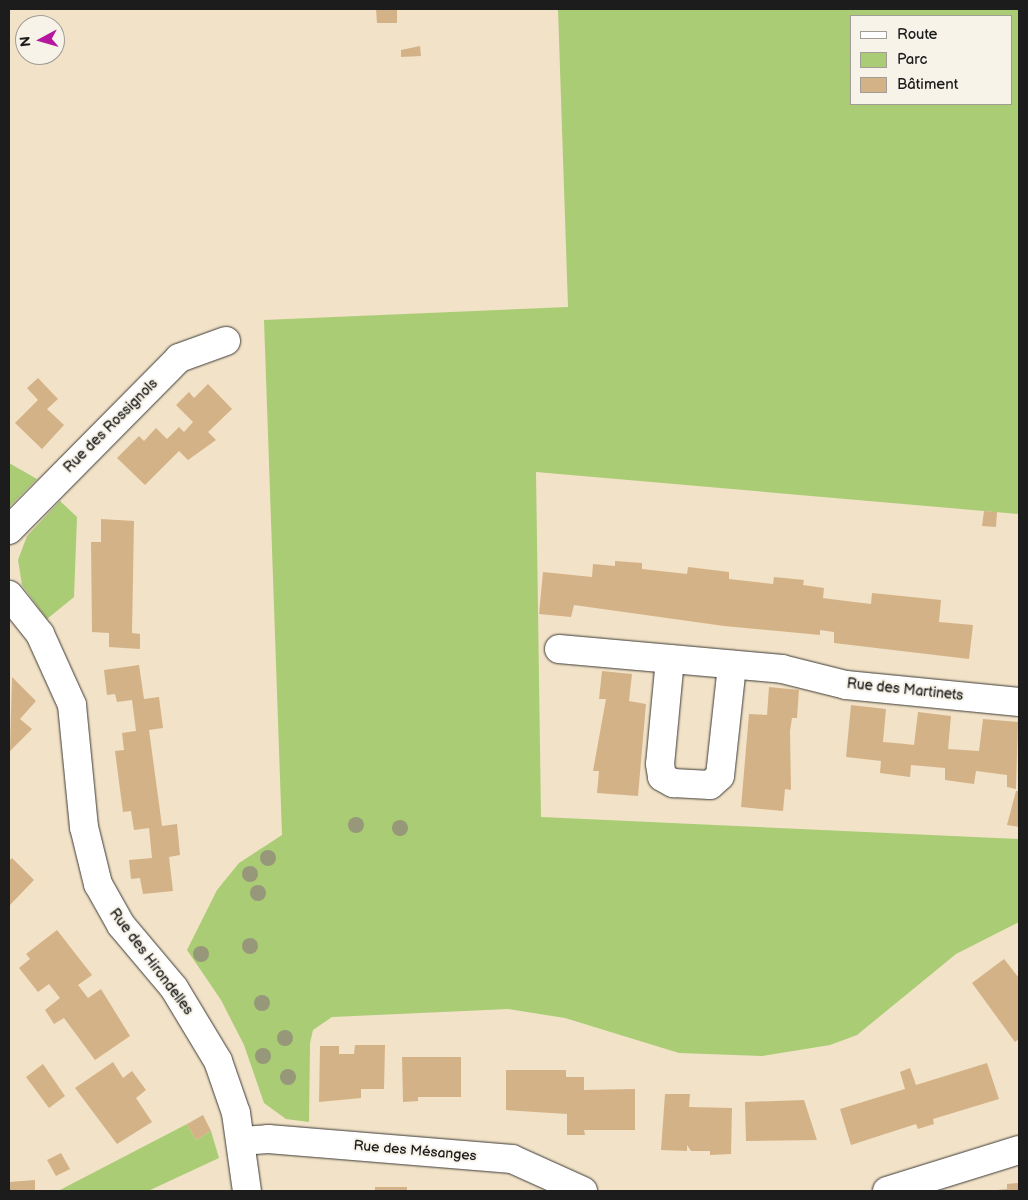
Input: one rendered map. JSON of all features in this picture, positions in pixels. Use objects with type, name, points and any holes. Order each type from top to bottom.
[{"type":"street","name":"Rue des Rossignols","points":[[9,530],[178,358],[226,341]]},
{"type":"street","name":"Rue des Hirondelles","points":[[9,595],[40,634],[72,705],[84,827],[98,884],[121,925],[174,988],[205,1036],[228,1088],[241,1141],[247,1191]]},
{"type":"street","name":"Rue des Martinets","points":[[559,649],[782,669],[854,686],[1019,702]]},
{"type":"street","points":[[670,659],[660,764],[662,778],[673,783],[710,785],[720,776],[732,665]]},
{"type":"street","name":"Rue des Mésanges","points":[[241,1141],[268,1139],[512,1159],[583,1191]]},
{"type":"street","points":[[886,1191],[1019,1150]]},
{"type":"green space","points":[[558,9],[1019,9],[1019,514],[536,472],[541,817],[1019,839],[1019,922],[956,954],[857,1035],[830,1045],[762,1056],[679,1053],[565,1018],[508,1009],[332,1017],[313,1030],[310,1043],[309,1122],[286,1119],[264,1103],[244,1045],[221,1000],[187,950],[217,890],[239,863],[282,835],[264,320],[568,307]]},
{"type":"green space","points":[[9,463],[37,479],[9,507]]},
{"type":"green space","points":[[60,501],[77,517],[74,597],[47,619],[22,585],[18,560],[27,536]]},
{"type":"green space","points":[[187,1124],[196,1140],[211,1131],[219,1158],[148,1191],[58,1191]]},
{"type":"building","points":[[376,9],[397,9],[397,23],[377,23]]},
{"type":"building","points":[[420,46],[421,56],[401,57],[401,50]]},
{"type":"building","points":[[38,378],[58,399],[47,409],[64,425],[42,449],[15,423],[38,400],[27,388]]},
{"type":"building","points":[[208,384],[232,409],[208,432],[216,440],[188,460],[179,451],[145,485],[117,458],[139,436],[144,441],[156,428],[167,439],[179,427],[184,432],[193,422],[176,405],[189,392],[194,398]]},
{"type":"building","points":[[984,511],[997,512],[996,527],[982,526]]},
{"type":"building","points":[[101,519],[134,521],[132,633],[140,634],[140,649],[109,647],[109,633],[92,632],[91,542],[101,542]]},
{"type":"building","points":[[615,561],[642,563],[642,569],[687,574],[688,567],[729,572],[729,579],[773,584],[774,577],[804,580],[803,585],[824,588],[823,598],[871,604],[872,593],[941,600],[939,622],[973,625],[969,659],[834,643],[834,632],[820,630],[820,635],[724,626],[574,605],[571,617],[539,614],[543,572],[592,577],[593,564],[615,566]]},
{"type":"building","points":[[139,665],[144,699],[159,697],[163,728],[149,730],[162,826],[177,824],[180,855],[169,857],[173,891],[143,894],[140,878],[131,879],[129,860],[152,858],[149,828],[134,830],[131,811],[123,812],[115,751],[124,750],[122,733],[136,731],[132,700],[117,702],[115,694],[107,695],[104,670]]},
{"type":"building","points":[[602,671],[632,674],[629,701],[646,704],[638,796],[597,793],[599,771],[593,771],[606,699],[599,699]]},
{"type":"building","points":[[12,677],[36,701],[20,719],[32,729],[10,751]]},
{"type":"building","points":[[769,687],[799,690],[797,718],[792,718],[790,731],[791,790],[785,789],[783,811],[741,807],[749,714],[767,715]]},
{"type":"building","points":[[851,705],[886,709],[883,742],[914,745],[918,712],[951,716],[948,749],[979,751],[983,719],[1018,722],[1016,789],[1007,787],[1007,775],[976,771],[974,784],[945,780],[945,768],[911,765],[910,777],[880,773],[881,761],[846,757]]},
{"type":"building","points":[[1016,791],[1019,791],[1019,827],[1007,825]]},
{"type":"building","points":[[12,858],[34,880],[9,906],[9,861]]},
{"type":"building","points":[[57,930],[92,975],[78,985],[88,998],[101,989],[130,1036],[95,1060],[64,1018],[54,1024],[45,1010],[60,998],[49,984],[38,992],[19,968],[30,959],[26,954]]},
{"type":"building","points":[[1004,959],[1019,978],[1019,1039],[1015,1042],[972,983]]},
{"type":"building","points":[[355,1045],[385,1045],[384,1089],[361,1089],[361,1098],[319,1102],[320,1046],[339,1046],[339,1054],[354,1054]]},
{"type":"building","points":[[402,1057],[461,1057],[461,1097],[418,1097],[418,1101],[403,1102]]},
{"type":"building","points":[[113,1062],[123,1078],[132,1071],[146,1090],[136,1098],[152,1122],[117,1144],[75,1088]]},
{"type":"building","points":[[987,1063],[999,1099],[933,1119],[934,1124],[918,1129],[916,1124],[851,1145],[840,1109],[905,1089],[900,1072],[910,1068],[916,1085]]},
{"type":"building","points":[[43,1064],[65,1096],[49,1108],[26,1077]]},
{"type":"building","points":[[506,1070],[566,1070],[566,1077],[584,1077],[584,1090],[635,1089],[635,1130],[584,1130],[585,1135],[567,1135],[567,1114],[506,1110]]},
{"type":"building","points":[[665,1094],[690,1094],[689,1107],[732,1108],[731,1154],[710,1155],[710,1151],[691,1151],[687,1145],[687,1151],[661,1150]]},
{"type":"building","points":[[804,1100],[817,1140],[746,1141],[745,1102]]},
{"type":"building","points":[[203,1115],[211,1131],[196,1140],[187,1124]]},
{"type":"building","points":[[61,1153],[70,1169],[56,1176],[47,1160]]},
{"type":"building","points":[[35,1180],[35,1191],[9,1191],[9,1182]]},
{"type":"building","points":[[1019,1183],[1019,1191],[986,1191],[1007,1189],[1007,1184]]},
{"type":"building","points":[[375,1187],[407,1187],[407,1191],[375,1191]]}]
